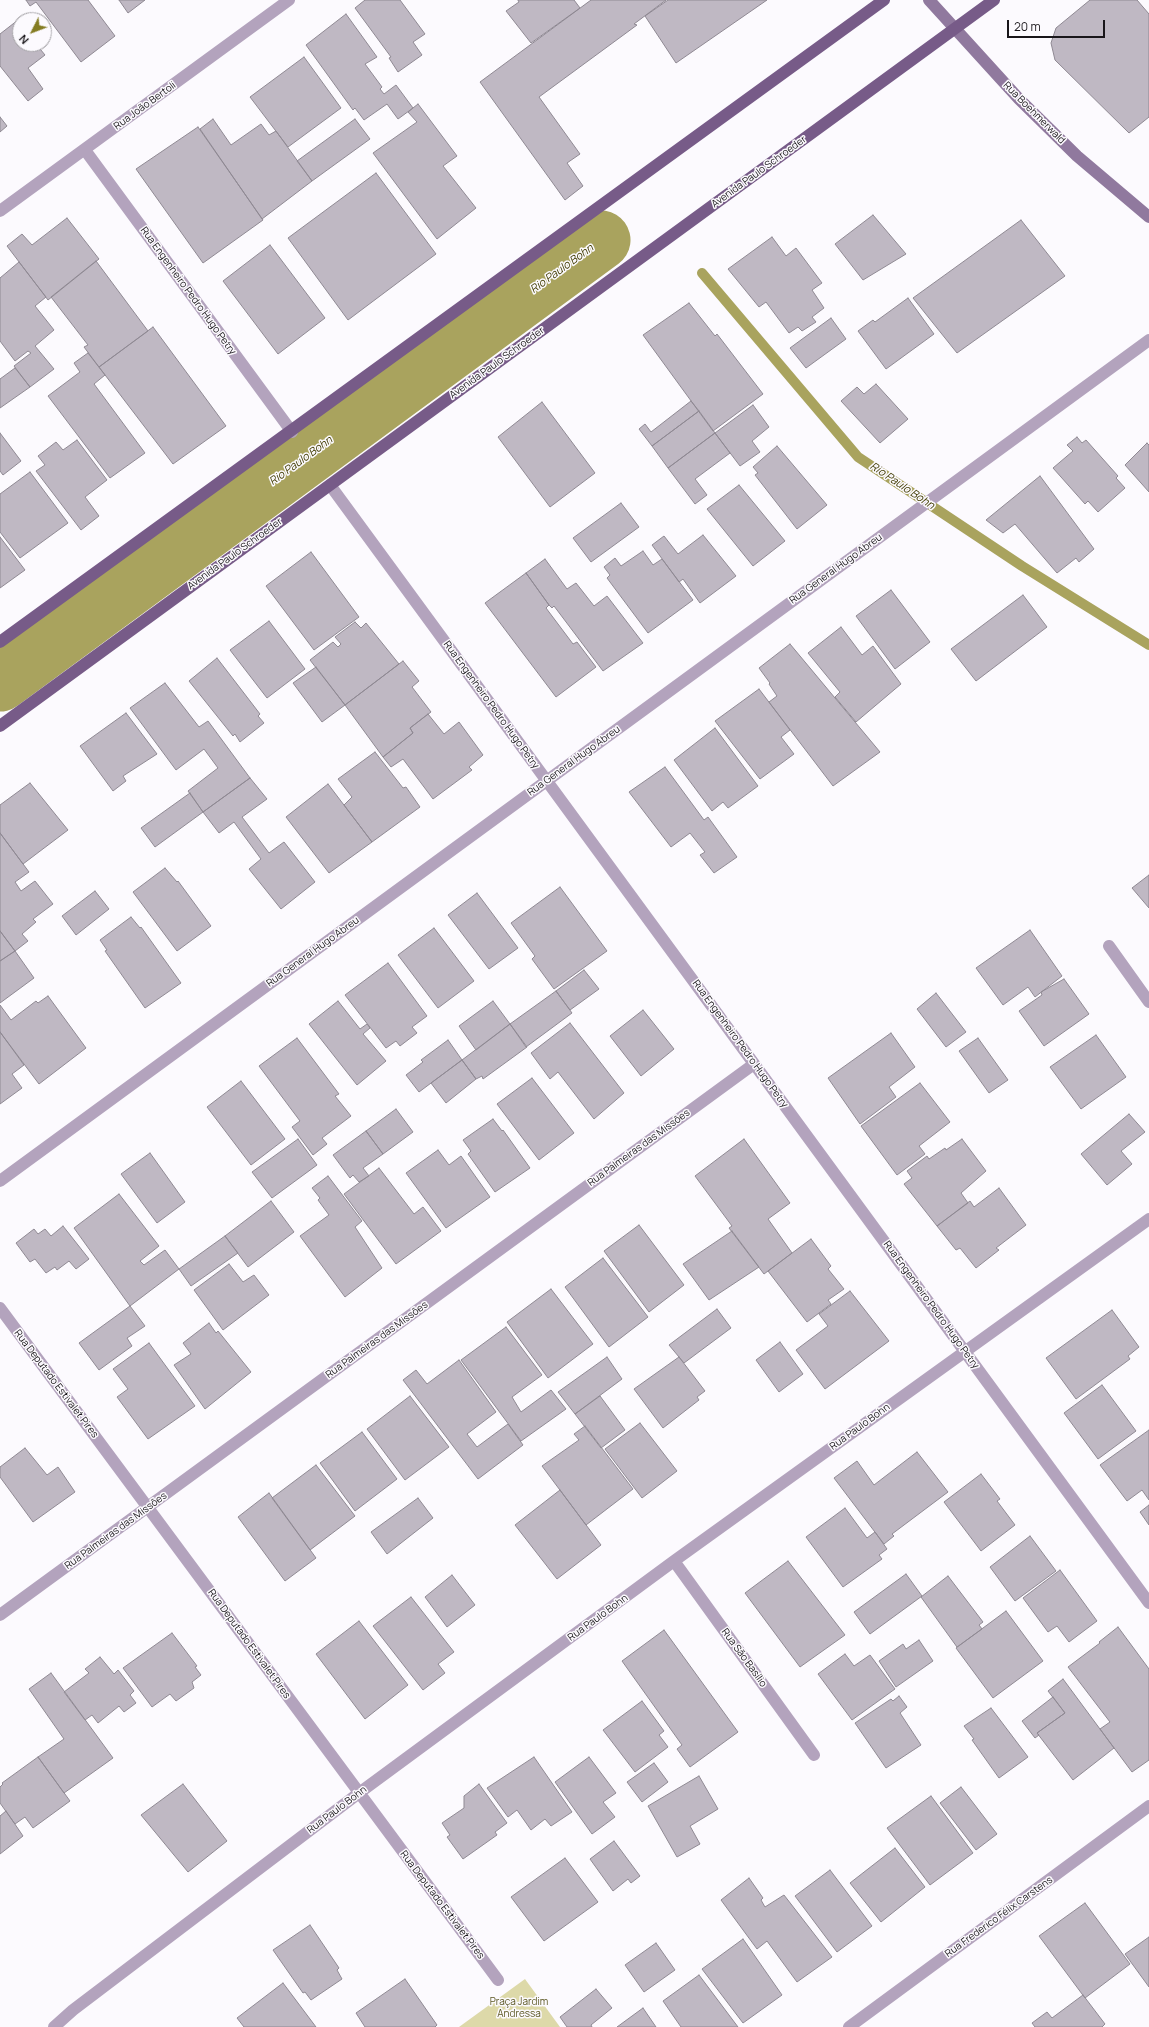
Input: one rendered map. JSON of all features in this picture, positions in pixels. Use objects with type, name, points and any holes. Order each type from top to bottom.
[{"type":"main road","points":[[0,642],[292,432],[884,0]]},
{"type":"main road","name":"Rua Boehmerwald","points":[[929,0],[1019,99],[1077,156],[1149,217]]},
{"type":"main road","name":"Avenida Paulo Schroeder","points":[[0,726],[994,0]]},
{"type":"street","name":"Rua João Bertoli","points":[[0,211],[290,0]]},
{"type":"street","name":"Rua Engenheiro Pedro Hugo Petry","points":[[85,150],[292,432]]},
{"type":"street","name":"Rua General Hugo Abreu","points":[[0,1181],[1149,340]]},
{"type":"street","name":"Rua Engenheiro Pedro Hugo Petry","points":[[330,485],[1149,1603]]},
{"type":"street","points":[[1109,946],[1149,1002]]},
{"type":"street","name":"Rua Palmeiras das Missões","points":[[0,1615],[754,1064]]},
{"type":"street","name":"Rua Paulo Bohn","points":[[54,2027],[73,2010],[359,1793],[674,1561],[1149,1219]]},
{"type":"street","name":"Rua Deputado Estivalet Pires","points":[[0,1308],[498,1980]]},
{"type":"street","name":"Rua São Basílio","points":[[674,1561],[814,1755]]},
{"type":"street","name":"Rua Frederico Félix Carstens","points":[[849,2027],[1149,1806]]},
{"type":"green space","name":"Praça Jardim Andressa","points":[[525,1979],[560,2027],[459,2027]]},
{"type":"building","points":[[26,0],[88,0],[115,36],[81,62],[52,23],[52,12],[44,12],[36,2],[30,6]]},
{"type":"building","points":[[119,0],[145,0],[128,13]]},
{"type":"building","points":[[365,0],[400,0],[425,34],[413,42],[422,55],[398,72],[389,58],[391,57],[355,8]]},
{"type":"building","points":[[518,0],[574,0],[580,8],[531,43],[506,11],[519,2]]},
{"type":"building","points":[[591,0],[666,0],[634,24],[637,25],[539,97],[580,154],[567,163],[583,186],[565,200],[480,82]]},
{"type":"building","points":[[668,0],[767,0],[676,63],[645,16]]},
{"type":"building","points":[[1090,0],[1137,0],[1149,14],[1149,117],[1129,133],[1055,60],[1051,43],[1056,28]]},
{"type":"building","points":[[346,14],[377,57],[365,64],[382,87],[380,89],[384,94],[396,85],[413,108],[398,119],[387,104],[364,120],[355,108],[353,110],[306,45]]},
{"type":"building","points":[[12,25],[12,52],[43,52],[45,55],[28,68],[43,89],[28,101],[0,66],[0,34]]},
{"type":"building","points":[[304,57],[341,108],[288,147],[250,97]]},
{"type":"building","points":[[418,104],[457,156],[443,166],[476,208],[437,239],[373,153],[417,122],[408,112]]},
{"type":"building","points":[[0,117],[7,126],[0,132]]},
{"type":"building","points":[[213,119],[231,145],[261,124],[269,135],[276,131],[312,181],[262,219],[200,129]]},
{"type":"building","points":[[355,119],[370,139],[312,181],[297,161]]},
{"type":"building","points":[[198,127],[263,220],[203,263],[136,169]]},
{"type":"building","points":[[376,173],[436,254],[348,320],[288,238]]},
{"type":"building","points":[[873,215],[906,254],[863,280],[835,244]]},
{"type":"building","points":[[67,218],[99,259],[48,300],[7,246],[22,234],[32,245]]},
{"type":"building","points":[[1021,220],[1065,276],[957,353],[913,298]]},
{"type":"building","points":[[772,237],[786,256],[796,248],[822,283],[812,290],[824,308],[812,317],[816,322],[802,331],[798,327],[789,333],[766,302],[759,307],[728,269]]},
{"type":"building","points":[[270,245],[325,318],[278,354],[223,281]]},
{"type":"building","points":[[96,261],[148,331],[99,367],[84,347],[88,345],[51,297]]},
{"type":"building","points":[[19,262],[46,297],[35,306],[54,330],[35,346],[54,369],[30,387],[14,366],[31,353],[28,351],[15,361],[0,341],[0,278]]},
{"type":"building","points":[[908,298],[934,334],[886,369],[858,331],[873,320],[875,322]]},
{"type":"building","points":[[689,303],[715,336],[717,334],[763,394],[713,431],[643,335]]},
{"type":"building","points":[[831,318],[846,339],[806,368],[790,348]]},
{"type":"building","points":[[153,327],[226,426],[173,464],[99,367]]},
{"type":"building","points":[[88,353],[105,375],[94,384],[145,453],[110,478],[48,396],[80,372],[74,363]]},
{"type":"building","points":[[15,368],[30,387],[0,408],[0,379]]},
{"type":"building","points":[[876,384],[908,419],[880,443],[841,401],[857,387],[864,394]]},
{"type":"building","points":[[691,401],[699,411],[652,446],[639,429],[645,424],[651,432]]},
{"type":"building","points":[[542,402],[595,473],[550,507],[498,437]]},
{"type":"building","points":[[753,405],[769,427],[752,441],[760,452],[740,466],[715,433]]},
{"type":"building","points":[[699,411],[715,433],[668,468],[652,446]]},
{"type":"building","points":[[0,433],[21,461],[3,475],[0,471]]},
{"type":"building","points":[[715,433],[730,453],[695,479],[707,495],[695,504],[668,468]]},
{"type":"building","points":[[1077,437],[1082,443],[1086,440],[1118,476],[1116,478],[1125,488],[1098,512],[1088,501],[1085,504],[1053,468],[1073,451],[1067,445]]},
{"type":"building","points":[[77,440],[107,480],[85,497],[99,516],[81,530],[36,471],[45,465],[38,456],[56,442],[63,450]]},
{"type":"building","points":[[1147,443],[1149,445],[1149,492],[1125,465]]},
{"type":"building","points":[[777,446],[827,505],[797,529],[755,475],[758,473],[753,467]]},
{"type":"building","points":[[30,472],[68,523],[20,558],[0,532],[0,494]]},
{"type":"building","points":[[1040,476],[1094,549],[1079,562],[1076,558],[1057,573],[1015,524],[1003,533],[986,520]]},
{"type":"building","points":[[739,485],[785,541],[753,566],[707,509]]},
{"type":"building","points":[[621,503],[639,527],[591,562],[573,538]]},
{"type":"building","points":[[703,535],[736,576],[700,603],[683,579],[679,582],[652,545],[664,536],[678,554]]},
{"type":"building","points":[[0,537],[25,570],[0,588]]},
{"type":"building","points":[[643,551],[653,565],[662,559],[693,600],[648,633],[607,578],[610,575],[604,567],[615,558],[621,566]]},
{"type":"building","points":[[311,552],[359,617],[314,650],[266,586]]},
{"type":"building","points":[[545,559],[567,589],[576,583],[594,606],[607,596],[643,643],[603,671],[554,606],[552,608],[549,605],[526,573]]},
{"type":"building","points":[[526,573],[549,605],[546,608],[573,644],[577,642],[596,667],[556,697],[485,603]]},
{"type":"building","points":[[891,590],[930,642],[895,669],[856,616]]},
{"type":"building","points":[[1023,595],[1047,627],[976,681],[951,649]]},
{"type":"building","points":[[269,621],[305,669],[267,698],[230,650]]},
{"type":"building","points":[[355,622],[361,628],[366,623],[399,664],[345,705],[310,660],[333,642],[338,647],[341,644],[335,637]]},
{"type":"building","points":[[841,627],[862,655],[873,646],[901,684],[856,722],[835,697],[840,692],[808,653]]},
{"type":"building","points":[[790,644],[880,752],[833,786],[769,702],[777,696],[759,668]]},
{"type":"building","points":[[217,658],[260,714],[258,716],[264,723],[240,742],[235,734],[233,736],[189,681]]},
{"type":"building","points":[[403,661],[419,681],[412,687],[431,712],[410,728],[413,733],[383,757],[345,705]]},
{"type":"building","points":[[316,667],[345,705],[322,722],[293,683]]},
{"type":"building","points":[[165,683],[199,727],[208,721],[250,778],[203,812],[188,791],[218,768],[204,749],[176,770],[130,708]]},
{"type":"building","points":[[759,689],[790,730],[781,737],[794,754],[760,779],[715,721]]},
{"type":"building","points":[[126,713],[157,754],[123,776],[126,781],[113,791],[80,746]]},
{"type":"building","points":[[428,714],[444,734],[459,722],[483,755],[469,767],[472,770],[433,799],[403,759],[391,767],[383,757],[413,733],[410,728]]},
{"type":"building","points":[[715,728],[758,786],[728,808],[723,802],[712,811],[674,760]]},
{"type":"building","points":[[375,752],[403,788],[406,787],[420,807],[372,842],[344,805],[352,797],[338,779]]},
{"type":"building","points":[[665,767],[704,820],[708,817],[737,857],[714,873],[700,855],[705,852],[690,833],[671,847],[629,792]]},
{"type":"building","points":[[250,778],[267,799],[242,817],[269,853],[284,842],[315,882],[281,909],[249,869],[261,859],[234,822],[219,833],[203,812]]},
{"type":"building","points":[[30,783],[68,830],[23,864],[0,833],[0,805]]},
{"type":"building","points":[[328,784],[372,842],[329,873],[286,817]]},
{"type":"building","points":[[190,793],[203,812],[155,847],[141,828]]},
{"type":"building","points":[[0,833],[29,872],[15,882],[21,891],[35,881],[53,904],[33,919],[36,922],[22,934],[28,941],[15,951],[0,931]]},
{"type":"building","points":[[165,868],[177,882],[178,881],[211,926],[177,951],[133,892]]},
{"type":"building","points":[[1149,875],[1149,908],[1132,888]]},
{"type":"building","points":[[560,887],[607,951],[554,989],[532,959],[535,956],[511,923]]},
{"type":"building","points":[[95,891],[109,909],[76,935],[62,916]]},
{"type":"building","points":[[477,893],[518,948],[489,969],[448,915]]},
{"type":"building","points":[[131,917],[140,928],[141,927],[181,983],[145,1008],[105,951],[107,950],[100,940]]},
{"type":"building","points":[[434,928],[474,981],[438,1008],[398,955]]},
{"type":"building","points":[[1030,930],[1062,976],[1035,997],[1028,987],[1003,1005],[976,968]]},
{"type":"building","points":[[0,931],[15,951],[0,961]]},
{"type":"building","points":[[15,951],[34,978],[0,1003],[0,961]]},
{"type":"building","points":[[388,963],[427,1016],[412,1027],[417,1033],[400,1046],[396,1041],[386,1048],[345,995]]},
{"type":"building","points":[[584,970],[599,989],[570,1010],[556,991]]},
{"type":"building","points":[[1064,979],[1089,1014],[1044,1046],[1019,1011],[1042,995],[1041,992]]},
{"type":"building","points":[[556,991],[572,1013],[526,1047],[510,1024]]},
{"type":"building","points":[[936,993],[966,1032],[946,1047],[917,1009]]},
{"type":"building","points":[[48,996],[86,1048],[39,1084],[0,1032],[0,1005],[11,1020],[36,1001],[38,1003]]},
{"type":"building","points":[[338,1001],[360,1029],[367,1024],[370,1028],[363,1034],[386,1061],[357,1085],[309,1024]]},
{"type":"building","points":[[493,1001],[510,1024],[476,1050],[459,1026]]},
{"type":"building","points":[[643,1010],[674,1049],[641,1076],[610,1036]]},
{"type":"building","points":[[570,1023],[624,1093],[594,1119],[558,1072],[550,1079],[531,1053]]},
{"type":"building","points":[[510,1024],[527,1047],[483,1079],[482,1076],[476,1079],[462,1060]]},
{"type":"building","points":[[0,1032],[24,1065],[12,1074],[22,1088],[0,1104]]},
{"type":"building","points":[[891,1033],[915,1067],[889,1087],[896,1097],[860,1124],[828,1078]]},
{"type":"building","points":[[1096,1035],[1126,1077],[1081,1109],[1050,1067]]},
{"type":"building","points":[[297,1038],[339,1094],[335,1096],[351,1116],[322,1138],[327,1144],[313,1155],[292,1127],[300,1121],[259,1066]]},
{"type":"building","points":[[978,1038],[1008,1080],[989,1093],[959,1051]]},
{"type":"building","points":[[448,1040],[462,1060],[419,1092],[406,1075],[423,1062],[421,1060]]},
{"type":"building","points":[[462,1060],[476,1079],[446,1103],[431,1083]]},
{"type":"building","points":[[532,1078],[574,1133],[539,1160],[497,1104]]},
{"type":"building","points":[[241,1081],[285,1139],[251,1165],[207,1107]]},
{"type":"building","points":[[920,1083],[950,1122],[919,1146],[925,1154],[897,1175],[861,1126]]},
{"type":"building","points":[[396,1109],[413,1132],[383,1154],[366,1131]]},
{"type":"building","points":[[1129,1114],[1145,1132],[1121,1151],[1132,1164],[1107,1185],[1081,1154]]},
{"type":"building","points":[[493,1119],[502,1131],[503,1130],[530,1168],[495,1192],[468,1154],[471,1151],[463,1140]]},
{"type":"building","points":[[366,1131],[383,1154],[363,1168],[369,1176],[359,1182],[353,1175],[350,1178],[333,1155]]},
{"type":"building","points":[[298,1139],[317,1165],[272,1198],[252,1172]]},
{"type":"building","points":[[744,1139],[790,1203],[768,1219],[792,1253],[764,1274],[729,1228],[732,1226],[695,1176]]},
{"type":"building","points":[[962,1139],[986,1171],[961,1193],[968,1203],[937,1226],[904,1184],[912,1178],[907,1171],[927,1156],[929,1159]]},
{"type":"building","points":[[438,1150],[449,1165],[461,1156],[490,1197],[446,1228],[406,1173]]},
{"type":"building","points":[[150,1153],[185,1202],[157,1223],[121,1174]]},
{"type":"building","points":[[379,1168],[414,1214],[423,1207],[441,1231],[396,1264],[344,1194]]},
{"type":"building","points":[[328,1176],[362,1221],[355,1227],[382,1268],[345,1297],[300,1236],[329,1215],[318,1200],[320,1198],[312,1188]]},
{"type":"building","points":[[999,1188],[1026,1225],[996,1248],[999,1250],[976,1268],[960,1248],[956,1250],[937,1226],[970,1201],[974,1207]]},
{"type":"building","points":[[119,1194],[159,1246],[140,1261],[144,1265],[165,1250],[179,1269],[130,1306],[74,1228]]},
{"type":"building","points":[[271,1201],[294,1232],[248,1267],[225,1236]]},
{"type":"building","points":[[639,1225],[684,1285],[649,1312],[604,1251]]},
{"type":"building","points":[[63,1226],[89,1259],[76,1269],[69,1261],[57,1270],[55,1267],[46,1273],[35,1259],[30,1262],[16,1243],[34,1229],[38,1234],[45,1229],[51,1236]]},
{"type":"building","points":[[732,1231],[759,1267],[709,1300],[683,1264]]},
{"type":"building","points":[[225,1236],[238,1253],[191,1286],[179,1269]]},
{"type":"building","points":[[811,1239],[831,1266],[828,1269],[844,1289],[828,1300],[831,1304],[807,1322],[768,1271]]},
{"type":"building","points":[[603,1258],[648,1317],[609,1347],[565,1287]]},
{"type":"building","points":[[229,1264],[243,1282],[254,1275],[269,1295],[223,1330],[194,1290]]},
{"type":"building","points":[[551,1289],[593,1344],[548,1378],[507,1322]]},
{"type":"building","points":[[850,1291],[889,1341],[825,1389],[796,1350],[828,1326],[819,1314]]},
{"type":"building","points":[[130,1306],[145,1326],[127,1338],[132,1346],[99,1370],[79,1343]]},
{"type":"building","points":[[717,1309],[731,1328],[684,1363],[669,1345]]},
{"type":"building","points":[[1112,1310],[1139,1347],[1128,1356],[1130,1359],[1076,1399],[1046,1358]]},
{"type":"building","points":[[209,1323],[216,1333],[218,1331],[251,1372],[205,1409],[174,1365],[191,1354],[183,1343]]},
{"type":"building","points":[[506,1327],[542,1375],[512,1397],[521,1412],[551,1390],[566,1409],[521,1441],[461,1360]]},
{"type":"building","points":[[780,1342],[803,1374],[779,1392],[756,1360]]},
{"type":"building","points":[[149,1343],[195,1406],[148,1439],[117,1397],[128,1389],[113,1369]]},
{"type":"building","points":[[607,1357],[622,1379],[575,1414],[558,1392]]},
{"type":"building","points":[[679,1357],[705,1391],[697,1397],[699,1400],[663,1428],[634,1389]]},
{"type":"building","points":[[459,1360],[496,1412],[467,1434],[477,1447],[508,1424],[523,1445],[478,1479],[403,1380],[416,1370],[427,1384]]},
{"type":"building","points":[[1102,1385],[1136,1431],[1098,1459],[1064,1413]]},
{"type":"building","points":[[410,1396],[449,1447],[405,1480],[367,1429]]},
{"type":"building","points":[[600,1396],[625,1430],[601,1448],[575,1414]]},
{"type":"building","points":[[640,1423],[677,1471],[642,1498],[605,1449]]},
{"type":"building","points":[[585,1426],[633,1489],[586,1525],[542,1466],[579,1440],[574,1434]]},
{"type":"building","points":[[1149,1430],[1149,1500],[1142,1490],[1127,1501],[1100,1465]]},
{"type":"building","points":[[362,1432],[397,1479],[355,1511],[320,1463]]},
{"type":"building","points":[[25,1448],[47,1475],[58,1467],[75,1492],[33,1522],[0,1477],[0,1467]]},
{"type":"building","points":[[917,1452],[948,1492],[892,1534],[894,1536],[884,1544],[834,1478],[857,1461],[874,1485]]},
{"type":"building","points":[[316,1465],[355,1516],[310,1550],[272,1498]]},
{"type":"building","points":[[981,1474],[1000,1499],[997,1501],[1015,1525],[981,1551],[944,1502]]},
{"type":"building","points":[[560,1490],[601,1545],[557,1579],[515,1525]]},
{"type":"building","points":[[269,1493],[316,1558],[285,1581],[238,1517]]},
{"type":"building","points":[[418,1498],[433,1518],[387,1554],[371,1532]]},
{"type":"building","points":[[1149,1505],[1149,1525],[1140,1512]]},
{"type":"building","points":[[845,1508],[867,1538],[875,1532],[887,1549],[879,1555],[882,1559],[843,1587],[806,1537]]},
{"type":"building","points":[[1030,1536],[1056,1571],[1015,1601],[990,1567]]},
{"type":"building","points":[[788,1561],[845,1635],[800,1667],[745,1593]]},
{"type":"building","points":[[1060,1570],[1097,1621],[1069,1642],[1057,1626],[1048,1632],[1023,1598]]},
{"type":"building","points":[[906,1574],[922,1596],[870,1634],[854,1612]]},
{"type":"building","points":[[452,1575],[475,1605],[447,1627],[425,1597]]},
{"type":"building","points":[[948,1576],[983,1622],[979,1625],[982,1629],[957,1647],[921,1597]]},
{"type":"building","points":[[411,1597],[454,1652],[438,1664],[445,1673],[423,1690],[373,1626]]},
{"type":"building","points":[[1006,1611],[1043,1661],[993,1698],[956,1648]]},
{"type":"building","points":[[359,1621],[408,1685],[365,1719],[316,1654]]},
{"type":"building","points":[[1118,1627],[1149,1669],[1149,1760],[1132,1772],[1100,1729],[1110,1722],[1068,1667],[1100,1643],[1099,1642]]},
{"type":"building","points":[[664,1630],[738,1732],[690,1767],[677,1749],[682,1745],[622,1661]]},
{"type":"building","points":[[172,1633],[197,1666],[195,1667],[201,1675],[192,1682],[194,1688],[176,1701],[170,1694],[152,1707],[123,1668]]},
{"type":"building","points":[[919,1640],[933,1661],[896,1687],[879,1661],[903,1644],[906,1649]]},
{"type":"building","points":[[845,1654],[854,1666],[870,1655],[895,1689],[852,1720],[818,1674]]},
{"type":"building","points":[[100,1657],[114,1674],[118,1670],[134,1691],[130,1695],[136,1703],[124,1712],[119,1706],[98,1723],[92,1715],[85,1720],[64,1692],[89,1673],[85,1669]]},
{"type":"building","points":[[51,1673],[113,1758],[64,1793],[38,1757],[64,1739],[29,1689]]},
{"type":"building","points":[[1063,1679],[1114,1748],[1073,1780],[1037,1733],[1065,1713],[1048,1691]]},
{"type":"building","points":[[899,1696],[907,1707],[900,1713],[921,1745],[886,1768],[855,1723],[891,1699],[893,1701]]},
{"type":"building","points":[[1053,1697],[1065,1713],[1037,1733],[1039,1735],[1035,1738],[1022,1721]]},
{"type":"building","points":[[642,1701],[664,1731],[659,1735],[668,1747],[635,1772],[603,1730]]},
{"type":"building","points":[[991,1708],[1028,1757],[999,1778],[964,1726]]},
{"type":"building","points":[[38,1757],[70,1801],[33,1828],[25,1817],[15,1824],[0,1803],[0,1787],[3,1784],[2,1783]]},
{"type":"building","points":[[534,1757],[572,1812],[551,1826],[545,1819],[531,1830],[517,1810],[508,1817],[487,1788]]},
{"type":"building","points":[[589,1757],[616,1793],[603,1802],[615,1817],[592,1834],[555,1782]]},
{"type":"building","points":[[654,1763],[668,1782],[642,1802],[627,1782]]},
{"type":"building","points":[[699,1776],[718,1809],[690,1826],[700,1844],[677,1857],[648,1806]]},
{"type":"building","points":[[183,1784],[227,1841],[188,1872],[141,1815]]},
{"type":"building","points":[[479,1784],[507,1823],[495,1832],[497,1835],[463,1859],[447,1837],[450,1835],[442,1823],[464,1808],[464,1796]]},
{"type":"building","points":[[961,1787],[997,1834],[976,1850],[940,1803]]},
{"type":"building","points":[[931,1796],[973,1853],[930,1885],[887,1828]]},
{"type":"building","points":[[6,1811],[23,1836],[0,1854],[0,1816]]},
{"type":"building","points":[[614,1841],[640,1876],[631,1883],[628,1879],[613,1891],[590,1859]]},
{"type":"building","points":[[895,1848],[925,1887],[881,1922],[850,1883]]},
{"type":"building","points":[[565,1858],[598,1902],[544,1941],[511,1897]]},
{"type":"building","points":[[830,1870],[872,1926],[837,1952],[795,1896]]},
{"type":"building","points":[[749,1878],[763,1898],[761,1900],[765,1907],[784,1895],[832,1957],[797,1982],[767,1941],[757,1949],[721,1900]]},
{"type":"building","points":[[1085,1903],[1130,1964],[1085,1998],[1039,1936]]},
{"type":"building","points":[[310,1925],[339,1968],[337,1970],[342,1979],[311,2000],[305,1992],[303,1993],[273,1950]]},
{"type":"building","points":[[1149,1937],[1149,1987],[1125,1954]]},
{"type":"building","points":[[743,1939],[782,1995],[743,2023],[702,1969]]},
{"type":"building","points":[[656,1943],[675,1970],[644,1992],[625,1965]]},
{"type":"building","points":[[699,1975],[738,2027],[681,2027],[663,2001]]},
{"type":"building","points":[[405,1979],[437,2025],[435,2027],[365,2027],[356,2013]]},
{"type":"building","points":[[283,1983],[316,2027],[244,2027],[237,2018]]},
{"type":"building","points":[[596,1989],[612,2008],[591,2025],[592,2027],[567,2027],[560,2017]]},
{"type":"building","points":[[1083,1995],[1105,2024],[1102,2027],[1035,2027],[1032,2023],[1047,2012],[1052,2018]]},
{"type":"building","points":[[643,2008],[656,2027],[617,2027]]},
{"type":"waterway","name":"Rio Paulo Bohn","points":[[0,682],[601,240]]},
{"type":"waterway","name":"Rio Paulo Bohn","points":[[702,273],[858,457],[1022,566],[1149,645]]}]
